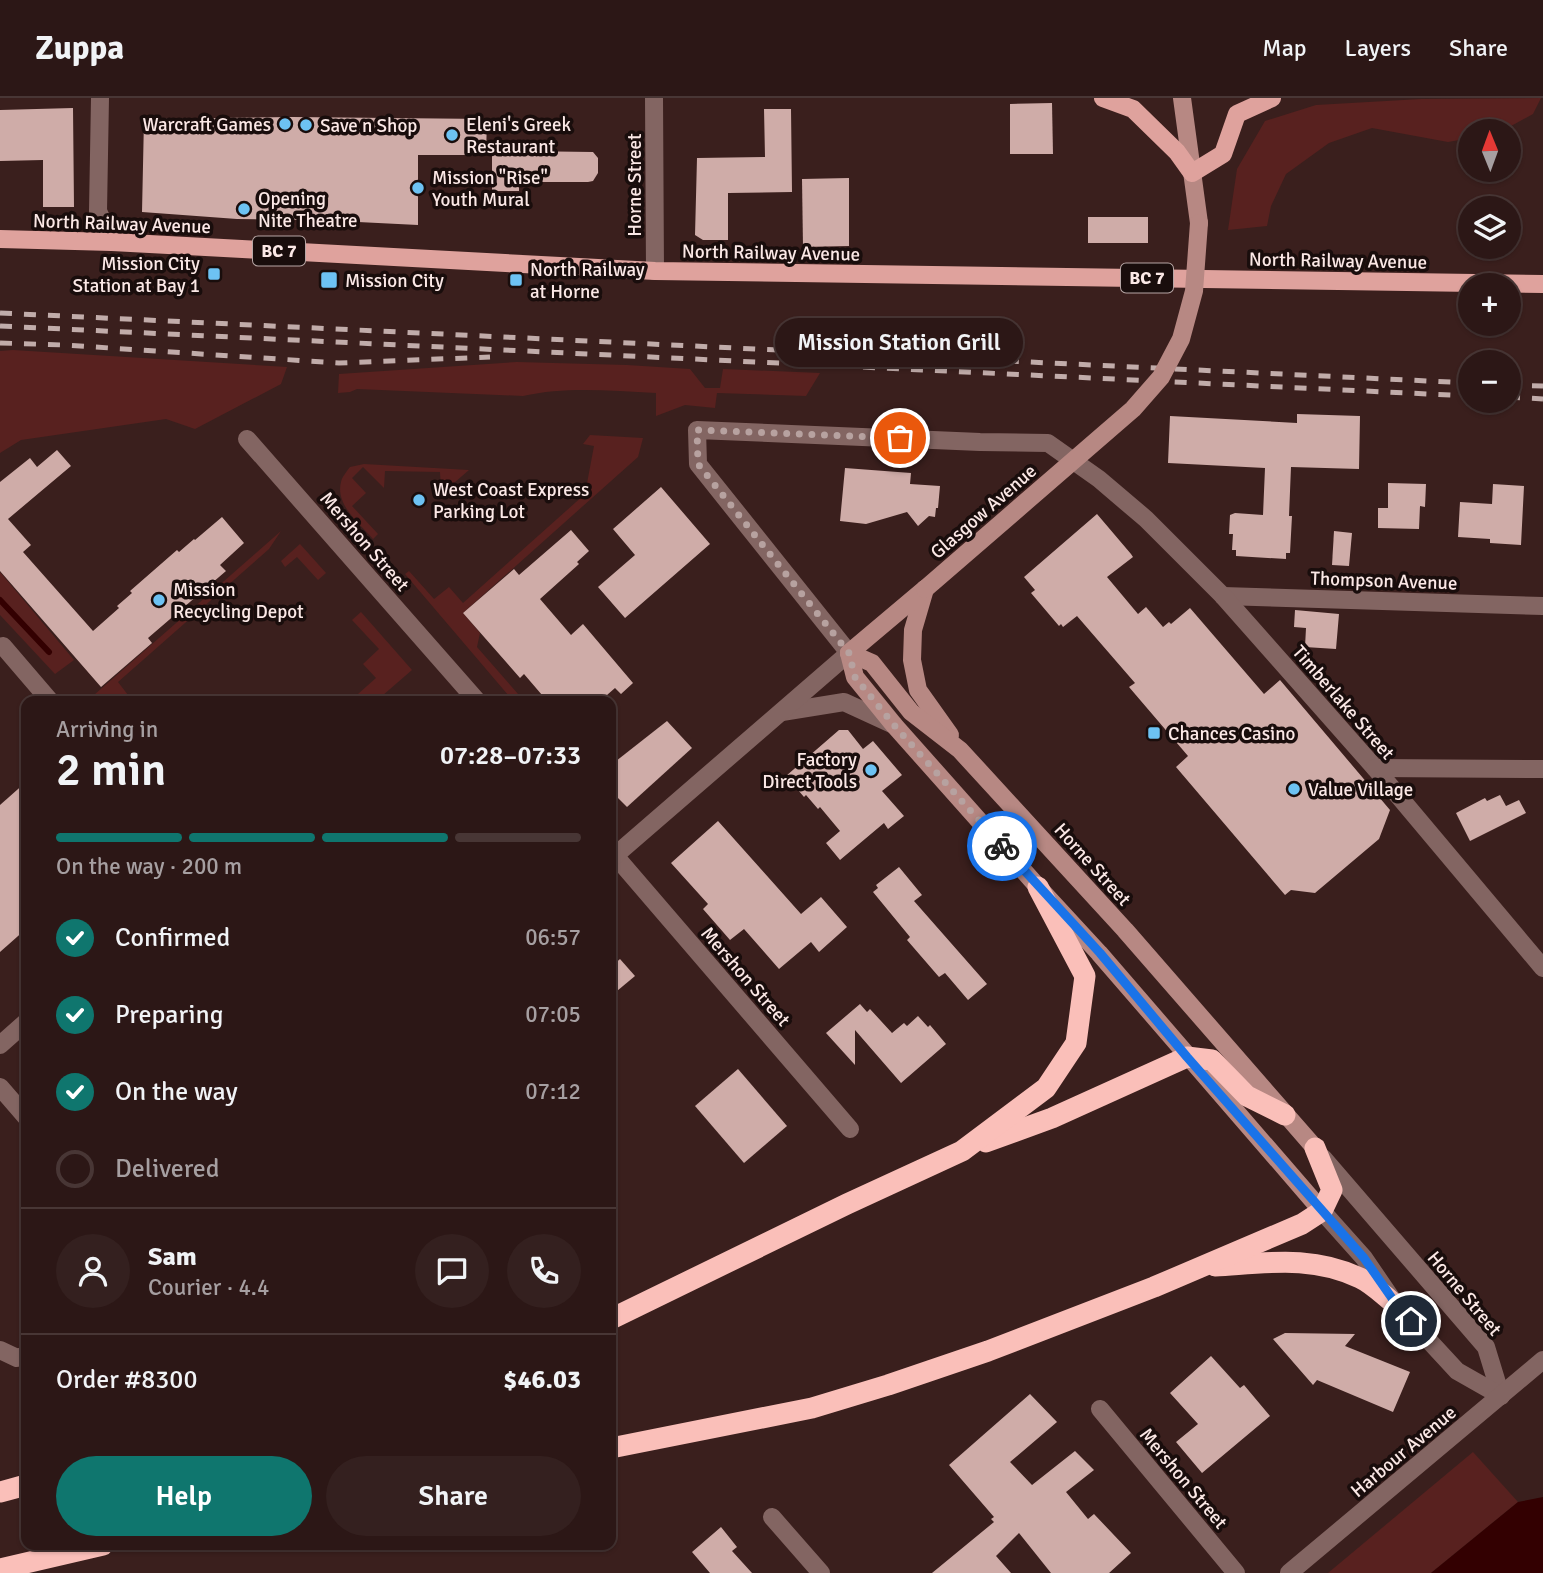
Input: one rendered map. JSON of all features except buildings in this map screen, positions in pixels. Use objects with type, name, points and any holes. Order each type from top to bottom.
[{"type":"highway","points":[[962,1151],[1046,1088],[1076,1043],[1085,976],[1038,887]]},
{"type":"highway","points":[[616,1317],[962,1151],[1052,1118],[1187,1057],[1212,1060],[1247,1097],[1286,1115]]},
{"type":"highway","points":[[616,1447],[812,1408],[850,1397],[988,1351],[1154,1287],[1302,1224],[1322,1211],[1332,1190],[1315,1148]]},
{"type":"highway","points":[[1199,1268],[1288,1261],[1330,1266],[1363,1279],[1396,1304]]},
{"type":"highway","points":[[0,1492],[21,1486]]},
{"type":"highway","points":[[0,1569],[82,1550]]},
{"type":"main road","points":[[1102,98],[1133,109],[1177,152],[1192,173],[1223,154],[1237,114],[1272,98]]},
{"type":"main road","name":"Glasgow Avenue","points":[[849,653],[1133,409],[1161,377],[1181,339],[1194,291],[1199,223],[1182,98]]},
{"type":"main road","name":"North Railway Avenue","points":[[0,239],[112,242],[655,271],[1543,284]]},
{"type":"main road","points":[[925,589],[913,630],[912,660],[918,690],[960,750]]},
{"type":"main road","name":"Horne Street","points":[[849,653],[855,677],[894,725],[1100,953],[1322,1211]]},
{"type":"main road","name":"Horne Street","points":[[849,653],[872,663],[911,712],[960,750],[1125,930],[1315,1148]]},
{"type":"street","points":[[100,98],[98,211],[112,242]]},
{"type":"street","name":"Horne Street","points":[[654,98],[655,271]]},
{"type":"street","name":"Horne Street","points":[[697,430],[698,464],[849,653]]},
{"type":"street","name":"Timberlake Street","points":[[697,430],[1048,443],[1100,479],[1146,519],[1223,596],[1375,768],[1543,968]]},
{"type":"street","name":"Mershon Street","points":[[247,439],[473,696]]},
{"type":"street","name":"Thompson Avenue","points":[[1223,596],[1543,606]]},
{"type":"street","points":[[3,646],[46,696]]},
{"type":"street","name":"Glasgow Avenue","points":[[616,852],[849,653]]},
{"type":"street","points":[[782,712],[844,702],[894,725]]},
{"type":"street","points":[[1375,768],[1543,769]]},
{"type":"street","name":"Mershon Street","points":[[616,860],[850,1129]]},
{"type":"street","points":[[0,1045],[21,1026]]},
{"type":"street","points":[[0,1087],[21,1111]]},
{"type":"street","name":"Horne Street","points":[[1315,1148],[1486,1347],[1502,1396]]},
{"type":"street","name":"Horne Street","points":[[1322,1211],[1364,1258],[1396,1304],[1457,1371],[1502,1396]]},
{"type":"street","points":[[0,1350],[21,1357]]},
{"type":"street","name":"Harbour Avenue","points":[[1289,1573],[1543,1360]]},
{"type":"street","name":"Mershon Street","points":[[1100,1409],[1236,1573]]},
{"type":"street","points":[[772,1517],[821,1573]]},
{"type":"shaded area","points":[[1541,98],[1533,114],[1521,121],[1458,119],[1458,140],[1448,142],[1372,128],[1329,143],[1286,174],[1271,206],[1267,226],[1228,230],[1237,169],[1265,121],[1316,105],[1421,99]]},
{"type":"shaded area","points":[[0,351],[287,367],[281,384],[195,429],[166,419],[21,440],[0,453]]},
{"type":"shaded area","points":[[517,362],[690,369],[705,388],[720,388],[723,369],[820,373],[806,396],[717,393],[715,408],[685,405],[656,416],[656,393],[573,390],[523,396],[357,389],[338,393],[339,374]]},
{"type":"shaded area","points":[[590,435],[643,438],[638,457],[463,613],[480,633],[477,647],[520,696],[509,696],[405,574],[409,571],[434,599],[449,587],[463,603],[585,494],[594,446],[583,444]]},
{"type":"shaded area","points":[[364,464],[469,470],[447,489],[441,489],[440,472],[385,471],[384,488],[363,467],[352,478],[366,493],[352,506],[378,534],[373,539],[350,514],[340,490],[342,480],[350,467]]},
{"type":"shaded area","points":[[281,531],[269,549],[118,682],[127,696],[93,696]]},
{"type":"shaded area","points":[[300,544],[326,573],[318,580],[297,557],[285,567],[281,561]]},
{"type":"shaded area","points":[[0,572],[74,660],[55,674],[0,615]]},
{"type":"shaded area","points":[[361,612],[412,670],[382,696],[356,696],[376,678],[363,664],[379,649],[352,620]]},
{"type":"shaded area","points":[[1473,1452],[1518,1502],[1431,1573],[1328,1573]]},
{"type":"shaded area","points":[[1543,1497],[1543,1573],[1431,1573],[1518,1502]]},
{"type":"waterway","points":[[0,600],[49,652]]},
{"type":"railway","points":[[0,313],[1458,382]]},
{"type":"railway","points":[[0,326],[1458,395]]},
{"type":"railway","points":[[0,343],[339,363],[490,357]]},
{"type":"railway","points":[[1521,385],[1543,386]]},
{"type":"railway","points":[[1521,398],[1543,399]]},
{"type":"way so far","points":[[900,438],[697,430],[698,464],[849,653],[855,677],[1002,846]]},
{"type":"place","name":"Warcraft Games","points":[[285,124]]},
{"type":"place","name":"Save n Shop","points":[[306,125]]},
{"type":"place","name":"Eleni's Greek Restaurant","points":[[452,135]]},
{"type":"place","name":"Mission \"Rise\" Youth Mural","points":[[418,188]]},
{"type":"place","name":"Opening Nite Theatre","points":[[244,209]]},
{"type":"place","name":"Mission City Station at Bay 1","points":[[214,274]]},
{"type":"place","name":"Mission City","points":[[329,280]]},
{"type":"place","name":"North Railway at Horne","points":[[516,280]]},
{"type":"place","name":"Mission Station Grill","points":[[900,438]]},
{"type":"place","name":"West Coast Express Parking Lot","points":[[419,500]]},
{"type":"place","name":"Mission Recycling Depot","points":[[159,600]]},
{"type":"place","name":"Chances Casino","points":[[1154,733]]},
{"type":"place","name":"Factory Direct Tools","points":[[871,770]]},
{"type":"place","name":"Value Village","points":[[1294,789]]},
{"type":"route","points":[[1002,846],[1100,953],[1187,1057],[1364,1258],[1411,1321]]}]
